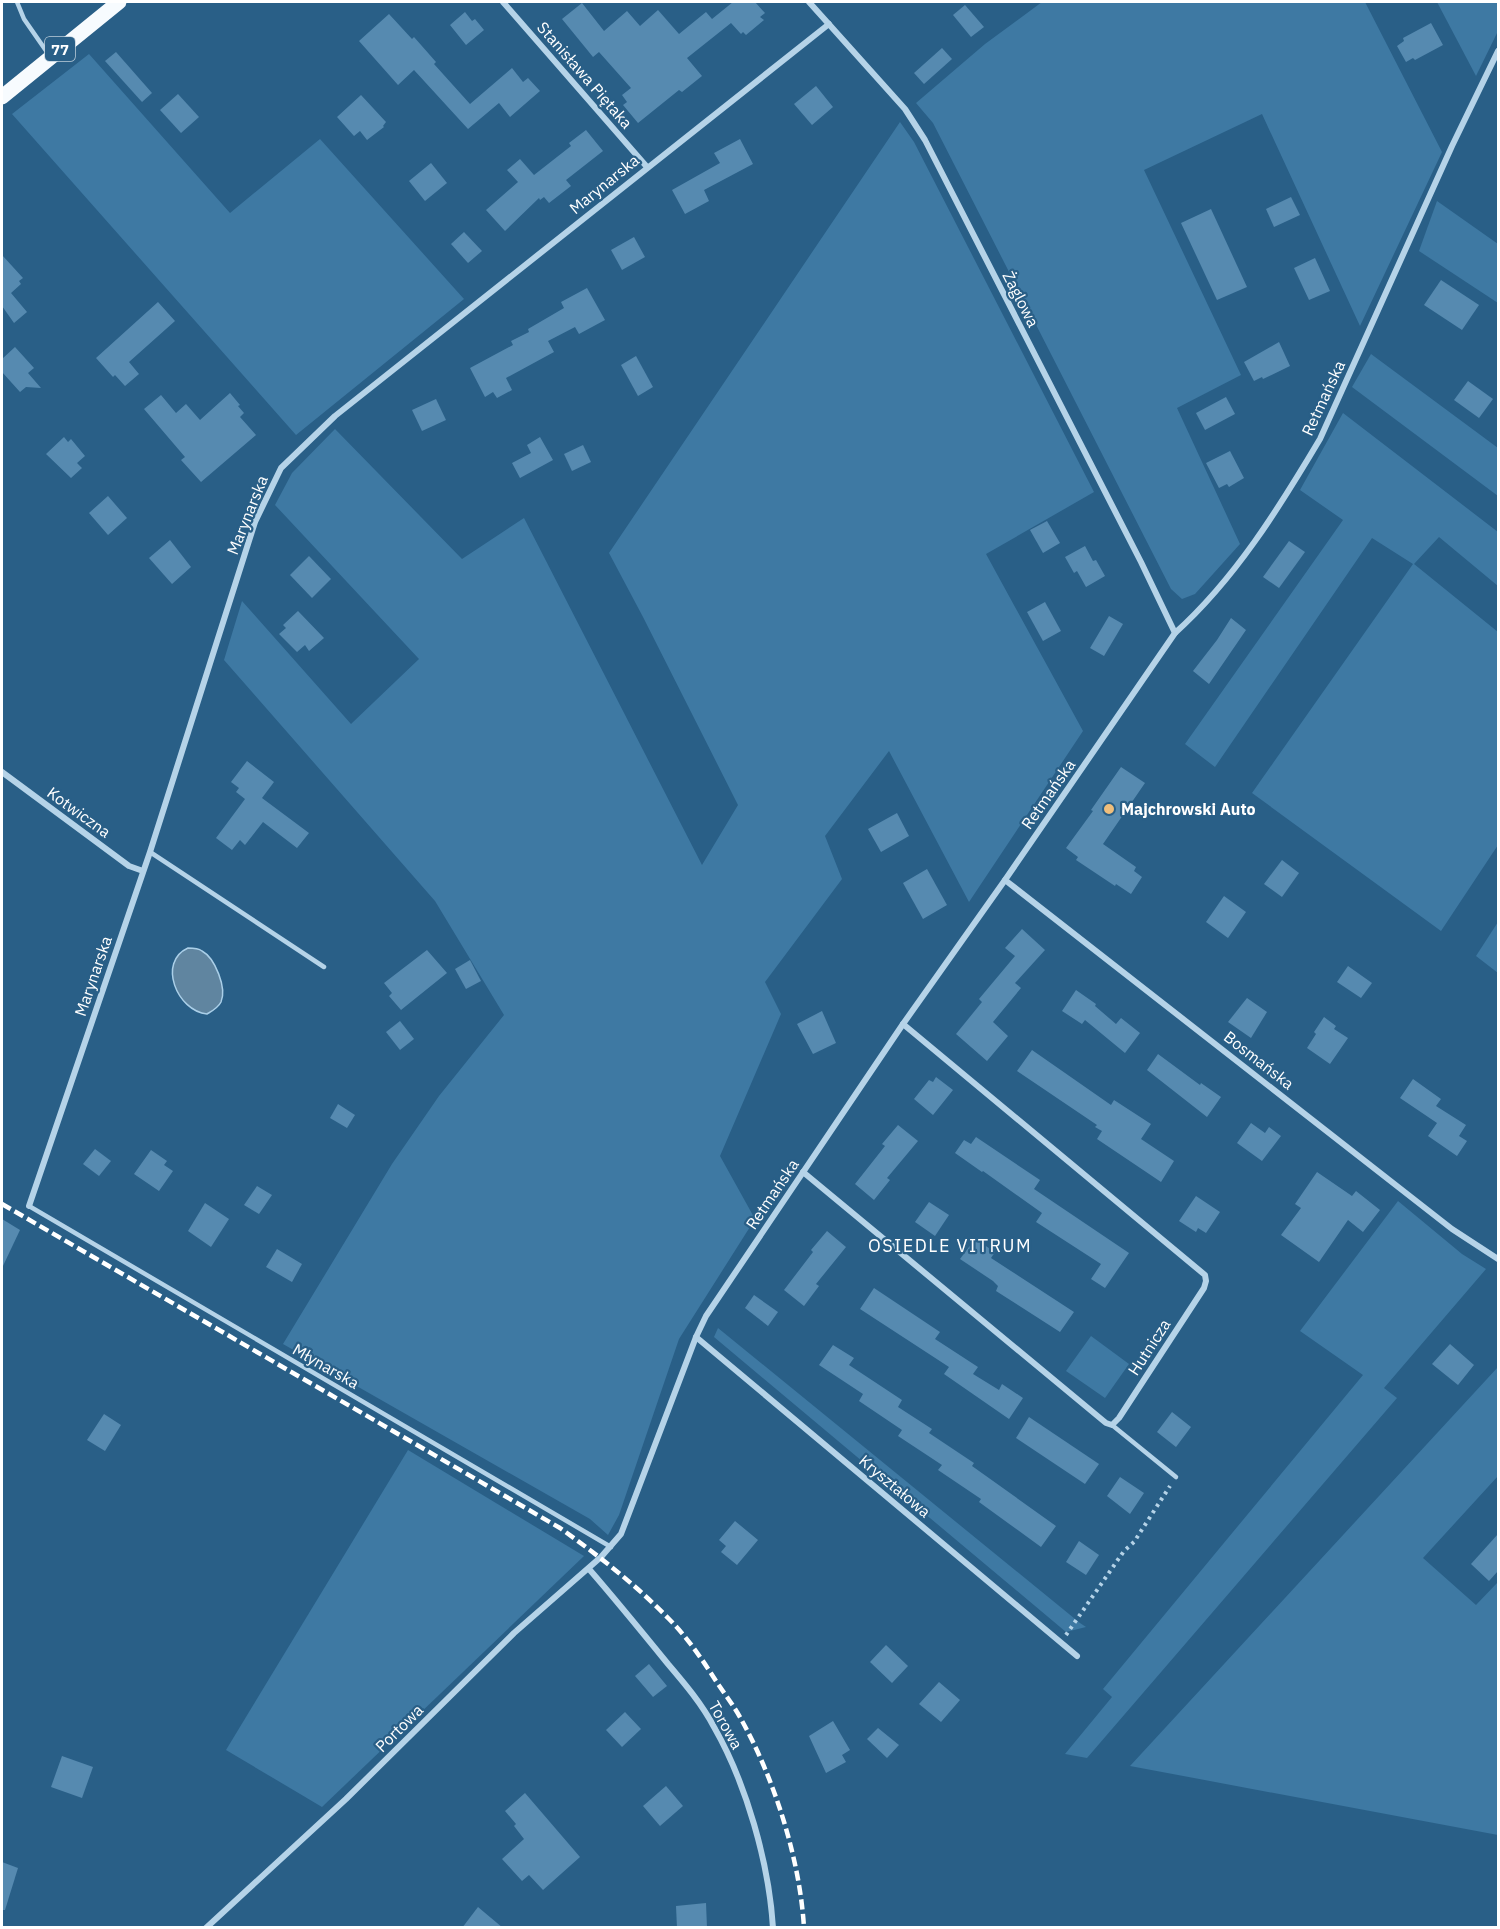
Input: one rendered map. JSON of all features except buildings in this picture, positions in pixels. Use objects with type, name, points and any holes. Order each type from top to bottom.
[{"type":"main road","name":"77","points":[[2,97],[119,2]]},
{"type":"street","name":"Stanisława Piętaka","points":[[503,2],[647,167]]},
{"type":"street","name":"Żaglowa","points":[[809,2],[905,109],[925,140],[1175,633]]},
{"type":"street","name":"Marynarska","points":[[29,1206],[150,852],[255,522],[281,468],[335,416],[829,24]]},
{"type":"street","name":"Retmańska","points":[[611,1547],[627,1522],[696,1337],[706,1316],[903,1023],[1005,880],[1175,633],[1196,615],[1238,565],[1295,481],[1320,439],[1452,146],[1498,51]]},
{"type":"street","name":"Kotwiczna","points":[[2,772],[129,866],[143,871]]},
{"type":"street","name":"Bosmańska","points":[[1005,880],[1452,1229],[1498,1259]]},
{"type":"street","name":"Hutnicza","points":[[903,1023],[1205,1275],[1204,1288],[1119,1418],[1112,1425]]},
{"type":"street","points":[[802,1172],[1106,1423],[1112,1425]]},
{"type":"street","name":"Kryształowa","points":[[696,1337],[1077,1656]]},
{"type":"street","name":"Portowa","points":[[206,1928],[346,1799],[514,1633],[589,1569],[611,1547]]},
{"type":"street","name":"Torowa","points":[[589,1569],[693,1695],[714,1726],[730,1759],[744,1797],[765,1867],[771,1897],[773,1928]]},
{"type":"lane","points":[[17,2],[24,19],[51,57]]},
{"type":"lane","points":[[150,852],[324,967]]},
{"type":"lane","name":"Młynarska","points":[[29,1206],[611,1547]]},
{"type":"lane","points":[[1112,1425],[1176,1477]]},
{"type":"path","points":[[1060,1642],[1078,1621],[1124,1551],[1134,1542],[1176,1477]]},
{"type":"shaded area","points":[[1042,2],[1365,2],[1442,152],[1360,326],[1262,114],[1144,170],[1241,375],[1177,408],[1240,544],[1195,594],[1182,599],[1171,589],[933,123],[916,103],[985,44]]},
{"type":"shaded area","points":[[1437,2],[1498,2],[1498,31],[1476,76]]},
{"type":"shaded area","points":[[89,54],[230,213],[320,139],[464,299],[296,435],[12,114]]},
{"type":"shaded area","points":[[900,122],[914,142],[1094,492],[986,554],[1083,731],[969,902],[889,751],[825,836],[842,879],[765,982],[781,1014],[720,1156],[755,1219],[679,1339],[619,1515],[608,1535],[590,1519],[283,1344],[392,1164],[439,1096],[504,1015],[435,901],[224,660],[242,601],[351,724],[419,659],[275,505],[292,473],[335,429],[462,559],[524,518],[702,865],[738,805],[609,553]]},
{"type":"shaded area","points":[[1437,201],[1498,244],[1498,303],[1419,251]]},
{"type":"shaded area","points":[[1371,354],[1498,448],[1498,496],[1352,387]]},
{"type":"shaded area","points":[[1343,413],[1498,532],[1498,586],[1439,537],[1414,564],[1498,632],[1498,845],[1441,931],[1252,793],[1413,564],[1372,538],[1215,767],[1185,744],[1343,520],[1300,490]]},
{"type":"shaded area","points":[[1498,922],[1498,973],[1476,956]]},
{"type":"shaded area","points":[[188,948],[199,949],[207,955],[219,974],[222,989],[221,1002],[217,1008],[207,1014],[196,1011],[187,1004],[175,985],[172,974],[174,964],[179,955]]},
{"type":"shaded area","points":[[1398,1201],[1462,1254],[1486,1269],[1384,1388],[1397,1398],[1087,1758],[1065,1754],[1112,1697],[1103,1689],[1363,1375],[1300,1331]]},
{"type":"shaded area","points":[[718,1328],[1086,1627],[1066,1632],[714,1337]]},
{"type":"shaded area","points":[[1091,1336],[1129,1364],[1105,1398],[1066,1371]]},
{"type":"shaded area","points":[[1498,1367],[1498,1476],[1423,1558],[1476,1605],[1498,1582],[1498,1835],[1130,1766]]},
{"type":"shaded area","points":[[408,1450],[584,1556],[322,1807],[226,1750]]},
{"type":"railway","points":[[2,1204],[560,1528],[644,1594],[694,1648],[735,1709],[753,1742],[774,1793],[791,1847],[804,1928]]},
{"type":"place","name":"Majchrowski Auto","points":[[1109,809]]},
{"type":"district","name":"OSIEDLE VITRUM","points":[[950,1245]]}]
